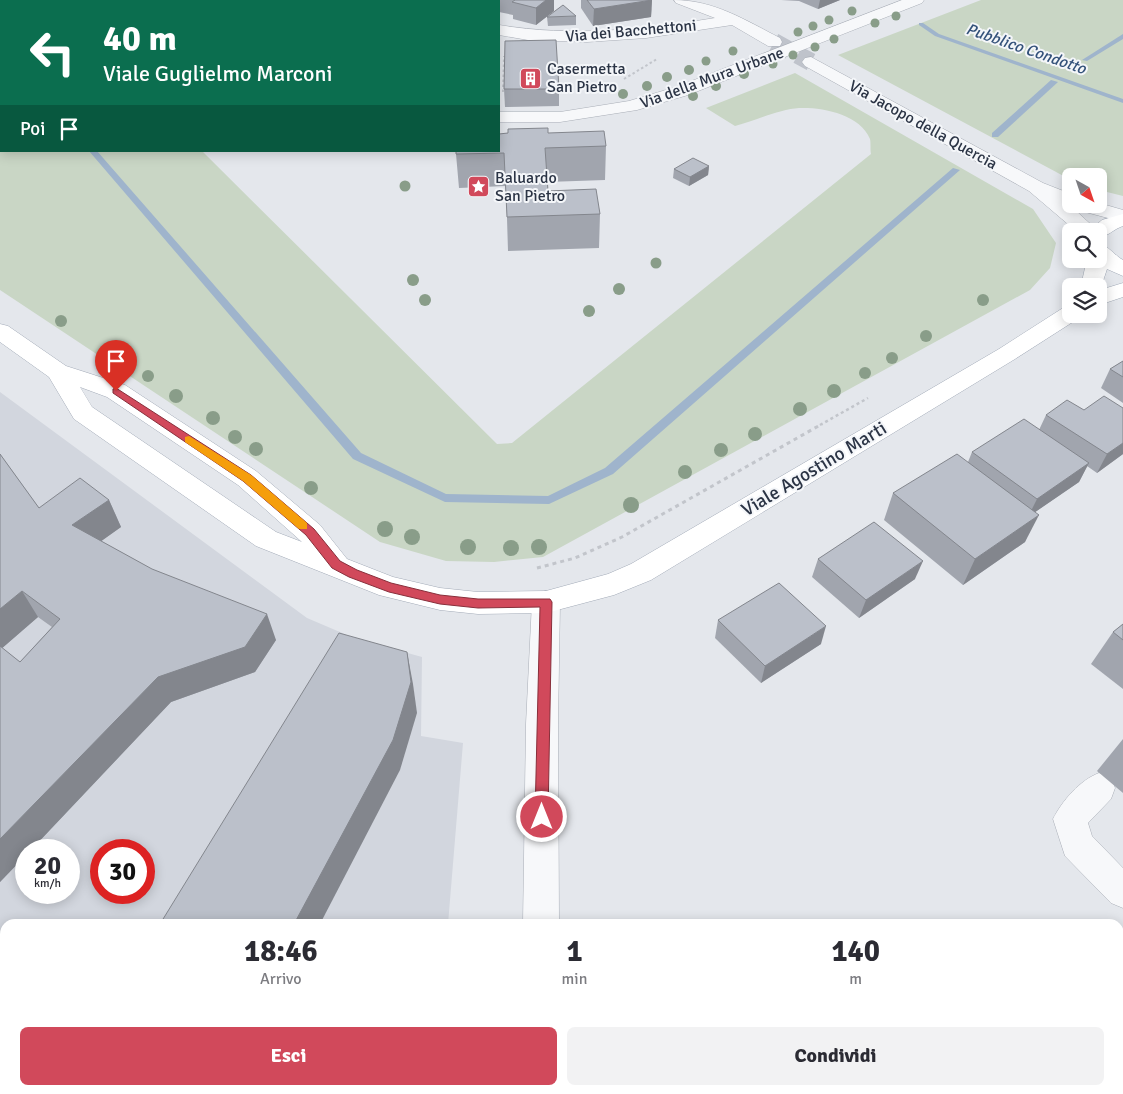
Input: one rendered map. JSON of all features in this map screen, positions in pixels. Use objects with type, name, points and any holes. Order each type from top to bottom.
[{"type":"main road","points":[[1107,229],[1109,224],[1123,220]]},
{"type":"main road","points":[[1107,259],[1123,270]]},
{"type":"main road","points":[[1107,295],[1123,290]]},
{"type":"main road","name":"Viale Agostino Marti","points":[[58,372],[83,413],[266,539],[389,587],[440,599],[478,604],[546,602],[614,584],[641,572],[999,359],[1062,319]]},
{"type":"main road","points":[[0,331],[58,372],[116,391],[247,478],[310,532],[336,565]]},
{"type":"street","points":[[682,0],[736,14],[774,42]]},
{"type":"street","name":"Via della Mura Urbane","points":[[500,118],[560,117],[631,106],[682,91],[916,0]]},
{"type":"street","name":"Via dei Bacchettoni","points":[[502,30],[553,37],[615,35],[680,28],[736,14]]},
{"type":"street","name":"Via Jacopo della Quercia","points":[[811,62],[1036,187],[1062,197]]},
{"type":"street","name":"Via Jacopo della Quercia","points":[[1036,187],[1079,223]]},
{"type":"street","points":[[1108,212],[1123,216]]},
{"type":"street","points":[[541,919],[542,724],[546,602]]},
{"type":"street","points":[[1099,788],[1070,819],[1077,845],[1123,891]]},
{"type":"path","points":[[616,83],[690,39],[680,28]]},
{"type":"path","points":[[500,118],[502,30]]},
{"type":"path","points":[[533,570],[575,558],[622,537],[873,396]]},
{"type":"shaded area","points":[[0,392],[307,618],[354,638],[422,657],[421,736],[463,743],[448,919],[0,919]]},
{"type":"green space","points":[[981,0],[1123,0],[1123,196],[1108,192],[1108,168],[1062,168],[1062,175],[838,55]]},
{"type":"green space","points":[[795,73],[1033,209],[1056,243],[1050,268],[1030,290],[543,557],[494,562],[446,561],[380,542],[0,290],[0,152],[203,152],[497,444],[512,443],[871,154],[870,139],[865,130],[849,118],[829,111],[808,108],[792,109],[735,126],[706,108]]},
{"type":"building","points":[[515,0],[546,0],[536,8],[512,2]]},
{"type":"building","points":[[587,0],[652,0],[594,9]]},
{"type":"building","points":[[563,5],[576,16],[547,17]]},
{"type":"building","name":"Casermetta San Pietro","points":[[556,40],[559,89],[504,89],[505,41]]},
{"type":"building","points":[[548,128],[548,133],[604,131],[606,146],[545,148],[548,191],[596,189],[600,214],[507,217],[504,153],[456,154],[456,152],[500,152],[500,134],[508,133],[508,129]]},
{"type":"building","points":[[693,158],[709,166],[690,177],[674,169]]},
{"type":"building","points":[[1123,361],[1123,377],[1110,369]]},
{"type":"building","points":[[1104,396],[1123,408],[1123,443],[1107,454],[1046,415],[1067,400],[1084,410]]},
{"type":"building","points":[[1024,419],[1089,463],[1037,499],[972,452]]},
{"type":"building","points":[[0,454],[39,508],[80,478],[109,500],[72,525],[152,569],[267,614],[245,647],[158,677],[0,839],[0,646],[20,662],[60,619],[22,591],[0,609]]},
{"type":"building","points":[[957,454],[1039,515],[975,559],[893,493]]},
{"type":"building","points":[[874,522],[923,561],[866,600],[818,559]]},
{"type":"building","points":[[779,583],[826,626],[765,666],[718,620]]},
{"type":"building","points":[[1123,624],[1123,640],[1113,632]]},
{"type":"building","points":[[339,633],[407,652],[411,682],[393,740],[297,919],[163,919]]},
{"type":"waterway","name":"Pubblico Condotto","points":[[921,24],[937,35],[1123,101]]},
{"type":"waterway","points":[[1085,60],[1123,36]]},
{"type":"waterway","points":[[995,135],[1054,82]]},
{"type":"waterway","points":[[94,152],[357,456],[445,498],[549,500],[609,471],[956,170]]},
{"type":"tunnel","points":[[774,42],[811,62]]},
{"type":"slow traffic","points":[[189,440],[247,478],[282,506],[303,526]]},
{"type":"place","name":"Casermetta San Pietro","points":[[531,78]]},
{"type":"place","name":"Baluardo San Pietro","points":[[479,187]]},
{"type":"route","points":[[116,391],[247,478],[282,506],[310,532],[336,565],[353,574],[389,587],[440,599],[478,604],[546,602],[542,700],[542,817]]}]
